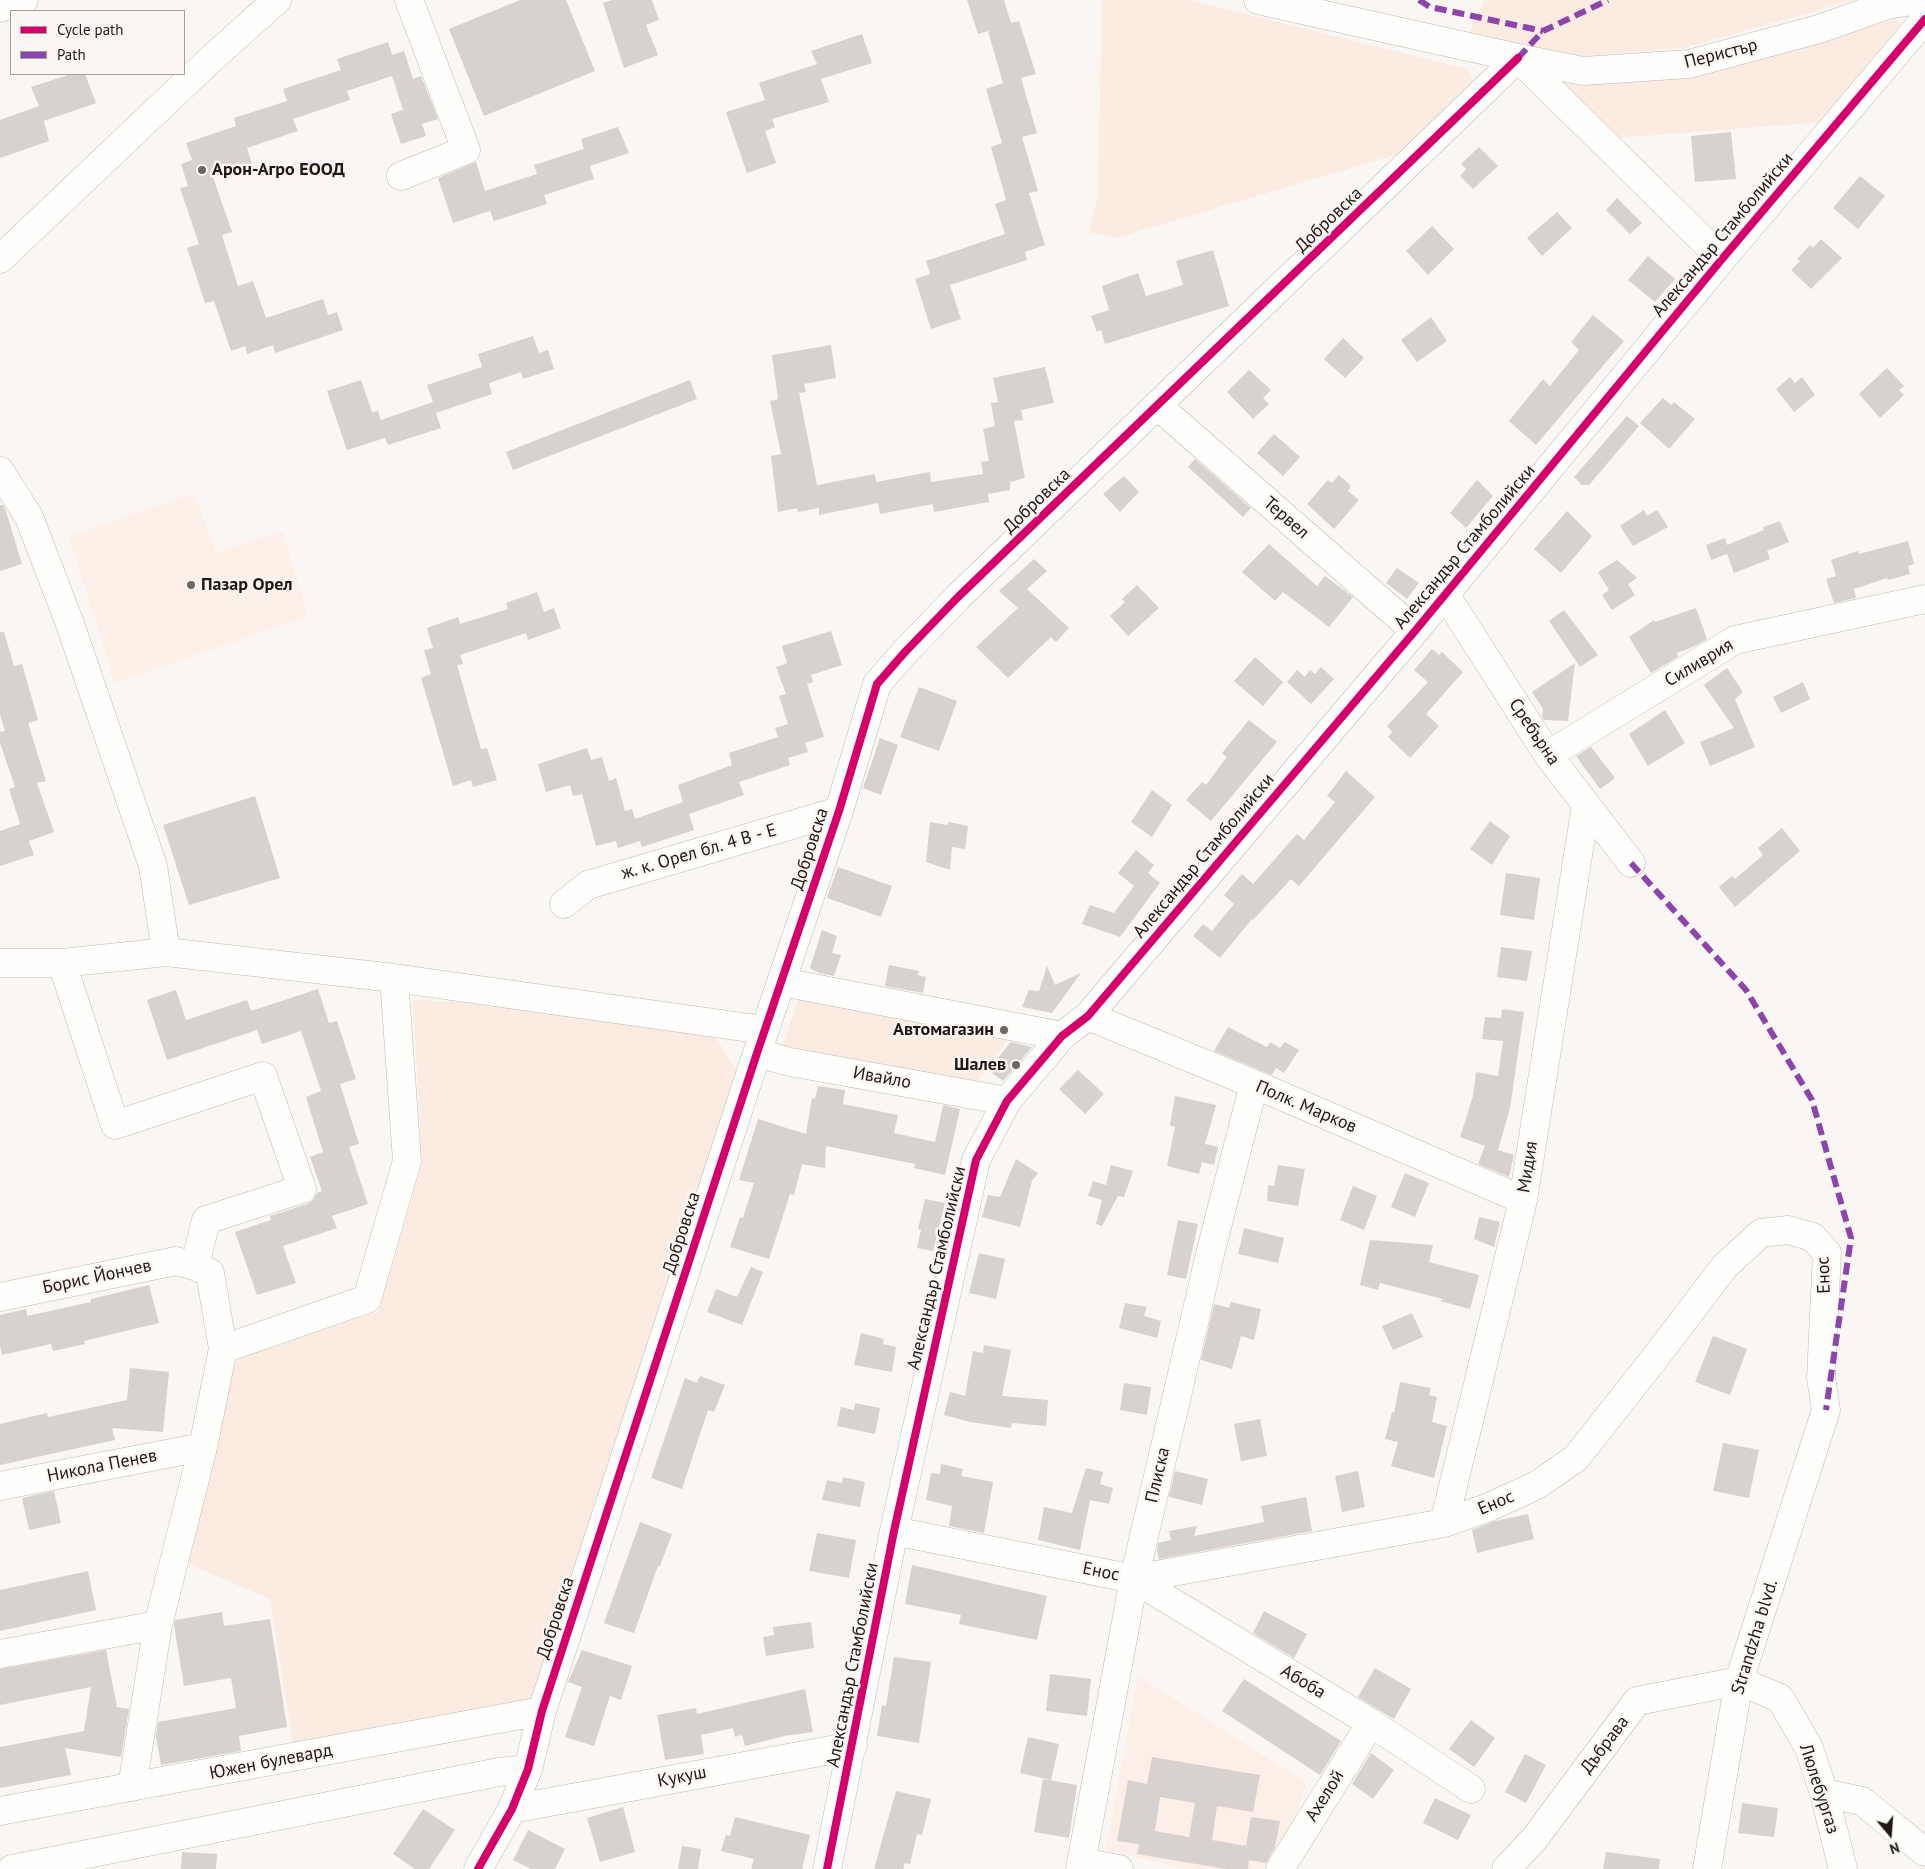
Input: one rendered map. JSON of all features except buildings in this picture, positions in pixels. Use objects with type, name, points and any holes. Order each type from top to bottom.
[{"type":"street","points":[[0,8],[24,0]]},
{"type":"street","points":[[0,259],[210,60],[277,0]]},
{"type":"street","points":[[401,176],[466,150],[409,0]]},
{"type":"street","name":"Перистър","points":[[1258,0],[1583,71],[1689,64],[1819,29],[1886,5],[1918,0]]},
{"type":"street","name":"Александър Стамболийски","points":[[827,1869],[894,1531],[976,1160],[1007,1101],[1062,1036],[1088,1016],[1415,630],[1722,259],[1925,19]]},
{"type":"street","points":[[1518,58],[1722,259]]},
{"type":"street","name":"Добровска","points":[[478,1869],[512,1809],[528,1768],[542,1711],[760,1042],[839,811],[877,684],[904,652],[958,597],[1518,58]]},
{"type":"street","name":"Тервел","points":[[1158,406],[1415,630]]},
{"type":"street","points":[[0,471],[30,517],[70,624],[153,866],[166,952]]},
{"type":"street","name":"Сребърна","points":[[1445,594],[1548,755],[1631,863]]},
{"type":"street","name":"Силиврия","points":[[1548,755],[1735,640],[1925,599]]},
{"type":"street","name":"Мидия","points":[[1444,1523],[1523,1200],[1586,805]]},
{"type":"street","name":"ж. к. Орел бл. 4 В - Е","points":[[564,904],[588,885],[839,811]]},
{"type":"street","name":"Ивайло","points":[[0,963],[62,963],[166,952],[394,978],[760,1042],[790,1062],[1007,1101]]},
{"type":"street","points":[[62,963],[114,1125],[263,1076],[302,1189],[206,1220],[195,1266],[210,1273],[223,1349],[203,1447],[158,1625],[132,1788]]},
{"type":"street","points":[[223,1349],[367,1299],[407,1161],[394,978]]},
{"type":"street","points":[[782,982],[1062,1036]]},
{"type":"street","name":"Полк. Марков","points":[[1088,1016],[1254,1084],[1523,1200]]},
{"type":"street","name":"Плиска","points":[[1080,1865],[1134,1579],[1210,1250],[1254,1084]]},
{"type":"street","name":"Енос","points":[[894,1531],[1134,1579],[1444,1523],[1487,1508],[1537,1485],[1576,1458],[1725,1266],[1761,1233],[1788,1230],[1814,1237],[1827,1253],[1821,1378],[1826,1410]]},
{"type":"street","name":"Борис Йончев","points":[[0,1297],[176,1261],[195,1266]]},
{"type":"street","name":"Strandzha blvd.","points":[[1707,1869],[1739,1681],[1826,1410]]},
{"type":"street","name":"Никола Пенев","points":[[0,1486],[203,1447]]},
{"type":"street","name":"Абоба","points":[[1134,1579],[1371,1723],[1471,1789]]},
{"type":"street","points":[[0,1654],[158,1625]]},
{"type":"street","name":"Люлебургаз","points":[[1739,1681],[1780,1698],[1809,1748],[1824,1793],[1843,1869]]},
{"type":"street","name":"Дъбрава","points":[[1506,1869],[1536,1838],[1637,1701],[1739,1681]]},
{"type":"street","name":"Южен булевард","points":[[0,1812],[542,1711]]},
{"type":"street","name":"Ахелой","points":[[1280,1869],[1371,1723]]},
{"type":"street","name":"Кукуш","points":[[512,1809],[852,1746]]},
{"type":"street","points":[[12,1869],[489,1774],[528,1768]]},
{"type":"street","points":[[1824,1793],[1862,1801],[1925,1852]]},
{"type":"street","points":[[1080,1865],[1119,1869]]},
{"type":"shaded area","points":[[1102,0],[1189,0],[1468,69],[1473,79],[1471,86],[1398,154],[1116,238],[1089,232],[1098,197]]},
{"type":"shaded area","points":[[1486,0],[1854,0],[1684,48],[1582,56],[1468,36]]},
{"type":"shaded area","points":[[1896,19],[1903,27],[1823,122],[1617,138],[1562,88],[1567,78],[1689,77]]},
{"type":"shaded area","name":"Пазар Орел","points":[[194,494],[216,553],[282,531],[308,616],[115,683],[69,536]]},
{"type":"shaded area","points":[[799,997],[1012,1034],[973,1087],[780,1054]]},
{"type":"shaded area","points":[[413,1000],[520,1004],[716,1038],[738,1073],[531,1701],[293,1743],[270,1599],[184,1562],[235,1360],[378,1312],[422,1165]]},
{"type":"shaded area","points":[[1138,1676],[1307,1783],[1283,1846],[1267,1869],[1187,1869],[1106,1850]]},
{"type":"marked path","points":[[1419,0],[1430,7],[1543,31]]},
{"type":"marked path","points":[[1518,58],[1543,31],[1608,0]]},
{"type":"marked path","points":[[1631,863],[1746,990],[1812,1100],[1851,1238],[1826,1410]]},
{"type":"cycle path","points":[[827,1869],[894,1531],[976,1160],[1007,1101],[1062,1036],[1088,1016],[1415,631],[1722,259],[1925,19]]},
{"type":"cycle path","points":[[478,1869],[512,1809],[528,1769],[542,1711],[757,1053],[839,811],[877,684],[958,597],[1518,58]]},
{"type":"place","name":"Арон-Агро ЕООД","points":[[202,170]]},
{"type":"place","name":"Пазар Орел","points":[[191,585]]},
{"type":"place","name":"Автомагазин","points":[[1004,1030]]},
{"type":"place","name":"Шалев","points":[[1016,1065]]}]
